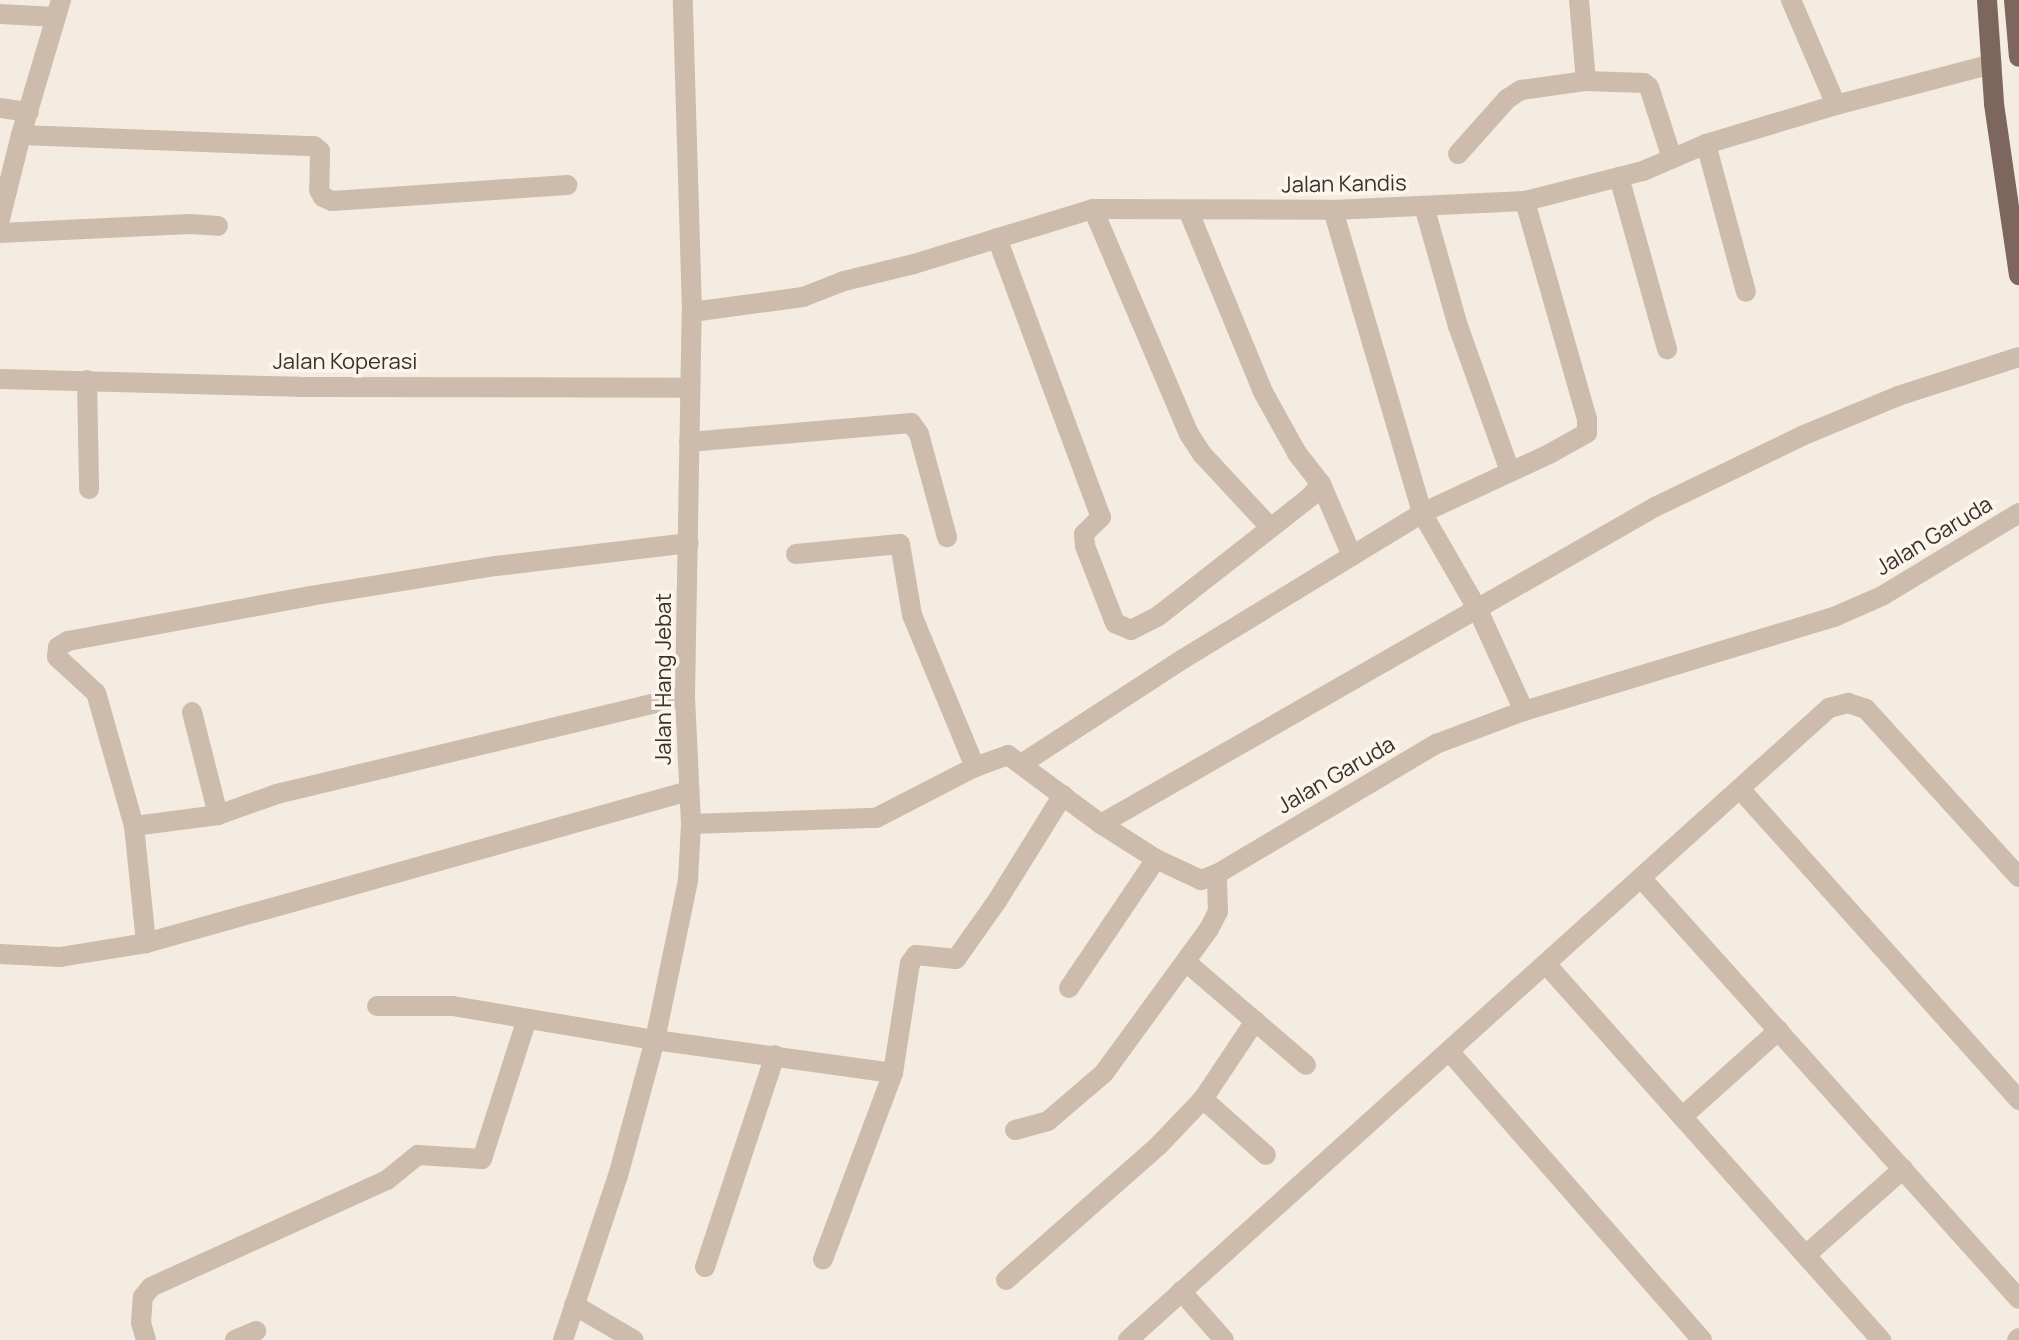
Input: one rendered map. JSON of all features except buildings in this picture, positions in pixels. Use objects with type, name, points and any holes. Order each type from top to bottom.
[{"type":"main road","points":[[1987,0],[1992,64],[2019,275]]},
{"type":"main road","points":[[2014,0],[2019,57]]},
{"type":"street","name":"Jalan Hang Jebat","points":[[563,1340],[618,1176],[655,1040],[688,880],[691,824],[685,696],[692,312],[683,0]]},
{"type":"street","points":[[1579,0],[1586,81]]},
{"type":"street","points":[[1791,0],[1836,105]]},
{"type":"street","points":[[0,14],[58,9],[0,219]]},
{"type":"street","name":"Jalan Kandis","points":[[692,312],[803,297],[844,281],[1093,209],[1333,210],[1525,201],[1619,177],[1706,144],[1836,105],[1992,64]]},
{"type":"street","points":[[1458,154],[1507,99],[1521,90],[1586,81],[1644,83],[1649,87],[1672,158]]},
{"type":"street","points":[[0,108],[29,112]]},
{"type":"street","points":[[21,135],[314,146],[320,151],[319,190],[323,197],[332,201],[567,185]]},
{"type":"street","points":[[1706,144],[1746,292]]},
{"type":"street","points":[[1619,177],[1667,349]]},
{"type":"street","points":[[1023,763],[1422,513],[1580,439],[1587,426],[1525,201]]},
{"type":"street","points":[[1424,206],[1458,326],[1510,471]]},
{"type":"street","points":[[1093,209],[1189,434],[1202,454],[1269,526]]},
{"type":"street","points":[[1188,210],[1263,392],[1297,453],[1321,484],[1352,556]]},
{"type":"street","points":[[1333,210],[1422,513],[1478,610],[1524,711]]},
{"type":"street","points":[[0,233],[218,226]]},
{"type":"street","points":[[997,238],[1101,517],[1083,539],[1115,623],[1131,630],[1157,617],[1269,526],[1310,497],[1321,484]]},
{"type":"street","points":[[1101,824],[1655,507],[1804,435],[1898,396],[2019,357]]},
{"type":"street","name":"Jalan Koperasi","points":[[0,379],[300,387],[690,388]]},
{"type":"street","points":[[87,380],[89,489]]},
{"type":"street","points":[[689,442],[911,423],[919,434],[947,537]]},
{"type":"street","name":"Jalan Garuda","points":[[1217,874],[1436,744],[1524,711],[1834,617],[1882,596],[2019,513]]},
{"type":"street","points":[[146,943],[134,826],[96,693],[57,657],[58,647],[68,641],[481,568],[689,543]]},
{"type":"street","points":[[796,554],[900,544],[912,615],[975,767]]},
{"type":"street","points":[[134,826],[218,815],[338,779],[685,696]]},
{"type":"street","points":[[1128,1340],[1829,708],[1856,704],[1866,709],[2019,877]]},
{"type":"street","points":[[192,712],[218,815]]},
{"type":"street","points":[[691,824],[876,818],[975,767],[1008,755],[1023,763],[1101,824],[1156,859],[1201,880],[1217,874],[1218,911],[1186,962],[1104,1073],[1048,1121],[1015,1130]]},
{"type":"street","points":[[1740,789],[2019,1100]]},
{"type":"street","points":[[0,954],[60,957],[146,943],[689,791]]},
{"type":"street","points":[[823,1259],[893,1073],[910,963],[916,955],[956,959],[997,901],[1063,795]]},
{"type":"street","points":[[1069,988],[1156,859]]},
{"type":"street","points":[[1642,879],[2019,1299]]},
{"type":"street","points":[[1186,962],[1306,1065]]},
{"type":"street","points":[[1546,964],[1881,1340]]},
{"type":"street","points":[[377,1006],[453,1006],[655,1040],[893,1073]]},
{"type":"street","points":[[146,1340],[141,1323],[143,1297],[151,1287],[387,1180],[418,1155],[482,1159],[527,1019]]},
{"type":"street","points":[[1006,1280],[1160,1144],[1203,1099],[1255,1021]]},
{"type":"street","points":[[1682,1117],[1779,1030]]},
{"type":"street","points":[[1449,1051],[1702,1340]]},
{"type":"street","points":[[705,1267],[775,1055]]},
{"type":"street","points":[[1203,1099],[1266,1155]]},
{"type":"street","points":[[1806,1255],[1903,1169]]},
{"type":"street","points":[[1181,1291],[1224,1340]]},
{"type":"street","points":[[574,1305],[634,1340]]},
{"type":"street","points":[[235,1340],[256,1331]]}]
